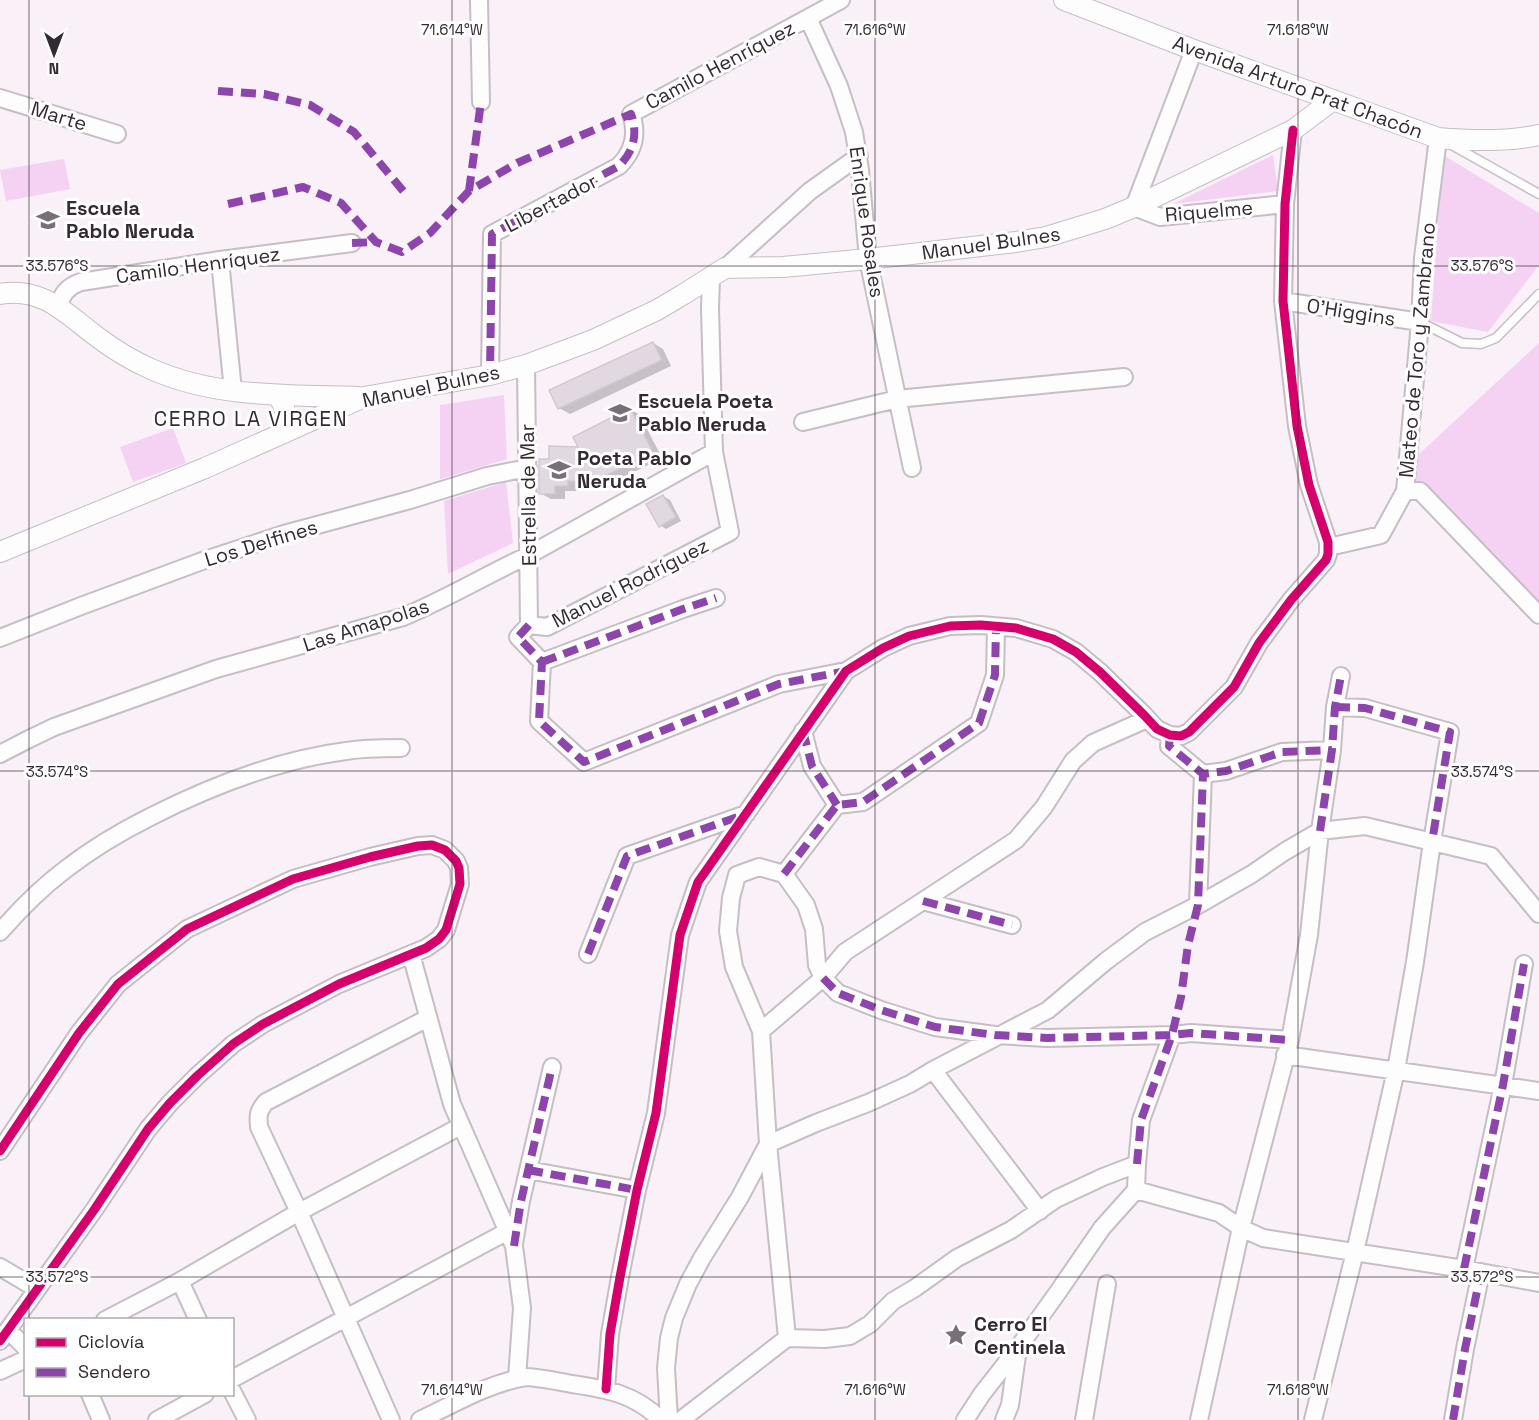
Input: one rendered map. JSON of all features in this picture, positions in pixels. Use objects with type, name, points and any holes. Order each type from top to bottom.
[{"type":"street","points":[[479,0],[481,102]]},
{"type":"street","name":"Camilo Henríquez","points":[[631,114],[841,0]]},
{"type":"street","name":"Avenida Arturo Prat Chacón","points":[[1064,0],[1194,50],[1438,138],[1493,140],[1539,135]]},
{"type":"street","name":"Enrique Rosales","points":[[808,18],[840,86],[854,132],[868,259],[912,468]]},
{"type":"street","points":[[1134,207],[1194,50]]},
{"type":"street","name":"Marte","points":[[0,98],[117,134]]},
{"type":"street","name":"Manuel Bulnes","points":[[718,273],[1016,243],[1075,229],[1134,207],[1293,130],[1333,100]]},
{"type":"street","name":"Libertador","points":[[490,375],[492,234],[619,166],[629,155],[634,140],[635,131],[631,114]]},
{"type":"street","points":[[716,598],[542,662],[539,721],[584,762],[779,684],[846,670],[909,636],[950,626],[1016,628],[1053,639],[1076,652],[1100,672],[1157,729],[1170,735],[1189,732],[1234,687],[1259,643],[1291,600],[1326,560],[1329,548],[1309,485],[1297,426],[1283,301],[1285,204],[1293,130]]},
{"type":"street","name":"Mateo de Toro y Zambrano","points":[[1405,491],[1423,258],[1438,138]]},
{"type":"street","name":"Manuel Bulnes","points":[[0,552],[205,468],[364,397],[490,375],[571,349],[625,326],[675,300],[718,273],[810,191],[858,156]]},
{"type":"street","name":"Riquelme","points":[[1134,207],[1160,217],[1285,204]]},
{"type":"street","name":"Camilo Henríquez","points":[[59,308],[65,291],[81,282],[220,260],[352,243]]},
{"type":"street","points":[[220,260],[233,391]]},
{"type":"street","points":[[714,452],[710,309],[718,273]]},
{"type":"street","points":[[0,294],[17,292],[44,298],[116,350],[153,370],[192,384],[278,395],[364,397]]},
{"type":"street","name":"O'Higgins","points":[[1283,301],[1419,322]]},
{"type":"street","name":"Estrella de Mar","points":[[526,364],[529,625],[518,638],[542,662]]},
{"type":"street","points":[[803,422],[897,399],[1124,377]]},
{"type":"street","points":[[278,395],[286,412],[284,433]]},
{"type":"street","name":"Manuel Rodríguez","points":[[529,625],[547,627],[730,532],[714,452]]},
{"type":"street","name":"Las Amapolas","points":[[0,754],[54,728],[216,669],[403,617],[451,596],[529,555],[714,452]]},
{"type":"street","name":"Los Delfines","points":[[0,638],[202,561],[284,534],[487,477],[528,468]]},
{"type":"street","points":[[1329,548],[1382,535],[1405,491],[1420,491],[1539,615]]},
{"type":"street","points":[[784,874],[837,804],[862,802],[979,723],[995,675],[996,627]]},
{"type":"street","points":[[606,1389],[610,1334],[637,1190],[656,1113],[680,935],[698,882],[846,670]]},
{"type":"street","points":[[1198,1420],[1241,1228],[1287,1047],[1309,935],[1320,831],[1332,750],[1335,707],[1341,676]]},
{"type":"street","points":[[1313,1420],[1355,1252],[1396,1070],[1450,732],[1365,708],[1335,707]]},
{"type":"street","points":[[761,1031],[823,978],[845,952],[1016,840],[1044,807],[1073,760],[1093,743],[1148,719]]},
{"type":"street","points":[[803,731],[812,766],[837,804]]},
{"type":"street","points":[[1170,735],[1169,746],[1203,774],[1226,771],[1282,752],[1332,750]]},
{"type":"street","points":[[0,932],[22,907],[67,868],[111,838],[170,807],[225,783],[278,765],[348,750],[401,748]]},
{"type":"street","points":[[1198,905],[1203,774]]},
{"type":"street","points":[[588,954],[627,856],[746,814]]},
{"type":"street","points":[[669,1420],[666,1368],[669,1338],[675,1318],[688,1284],[740,1197],[768,1144],[910,1084],[1048,1010],[1106,961],[1145,932],[1252,874],[1320,831],[1365,826],[1491,856],[1539,914]]},
{"type":"street","points":[[0,1151],[79,1034],[117,984],[187,929],[293,879],[370,857],[432,845],[445,850],[456,861],[460,884],[446,930],[433,944],[339,984],[263,1024],[233,1044],[170,1103],[148,1129],[94,1210],[4,1335],[24,1347]]},
{"type":"street","points":[[788,1338],[768,1144],[761,1031],[734,967],[728,931],[730,898],[737,875],[759,867],[784,874],[806,904],[814,929],[817,965],[823,978],[838,993],[881,1010],[935,1027],[1047,1038],[1191,1033],[1241,1035],[1396,1070],[1539,1091]]},
{"type":"street","points":[[923,901],[1012,925]]},
{"type":"street","points":[[411,954],[452,1104],[511,1239],[522,1308],[517,1378]]},
{"type":"street","points":[[1464,1269],[1503,1085],[1524,964]]},
{"type":"street","points":[[391,1420],[259,1127],[258,1114],[266,1102],[429,1018]]},
{"type":"street","points":[[966,1420],[982,1394],[1018,1348],[1102,1228],[1136,1190],[1141,1120],[1172,1035]]},
{"type":"street","points":[[234,1378],[347,1318],[511,1239],[552,1066]]},
{"type":"street","points":[[933,1070],[1040,1211]]},
{"type":"street","points":[[109,1318],[180,1281],[299,1212],[462,1126]]},
{"type":"street","points":[[681,1420],[788,1338],[825,1339],[850,1336],[870,1324],[893,1301],[957,1258],[1011,1230],[1056,1199],[1137,1164]]},
{"type":"street","points":[[528,1170],[637,1190]]},
{"type":"street","points":[[1136,1190],[1219,1213],[1241,1228],[1263,1238],[1539,1283]]},
{"type":"street","points":[[0,1267],[36,1289]]},
{"type":"street","points":[[1454,1420],[1465,1349],[1481,1272]]},
{"type":"street","points":[[180,1281],[197,1318]]},
{"type":"street","points":[[1084,1420],[1107,1284]]},
{"type":"street","points":[[1004,1420],[1010,1405],[1018,1348]]},
{"type":"street","points":[[0,1371],[24,1360]]},
{"type":"street","points":[[420,1420],[483,1390],[526,1377],[606,1389],[636,1400],[661,1420]]},
{"type":"street","points":[[234,1395],[247,1420]]},
{"type":"street","points":[[90,1396],[101,1420]]},
{"type":"street","points":[[157,1420],[203,1396]]},
{"type":"lane","points":[[1438,138],[1539,194]]},
{"type":"lane","points":[[1419,322],[1462,343],[1481,344],[1496,338],[1539,294]]},
{"type":"shaded area","points":[[1273,155],[1278,191],[1173,204]]},
{"type":"shaded area","points":[[1443,155],[1539,213],[1539,265],[1488,332],[1431,321]]},
{"type":"shaded area","points":[[64,159],[70,189],[6,201],[0,170]]},
{"type":"shaded area","points":[[1539,343],[1539,610],[1404,468]]},
{"type":"shaded area","points":[[504,395],[507,459],[440,479],[440,405]]},
{"type":"shaded area","points":[[173,428],[186,463],[133,482],[120,447]]},
{"type":"shaded area","points":[[506,482],[513,543],[448,574],[444,501]]},
{"type":"building","points":[[653,342],[662,360],[558,409],[549,390]]},
{"type":"building","points":[[630,408],[653,452],[593,482],[568,481],[568,486],[555,486],[555,494],[539,494],[539,459],[549,459],[549,446],[578,447],[573,437]]},
{"type":"building","points":[[663,495],[676,517],[659,527],[646,504]]},
{"type":"marked path","points":[[218,91],[264,94],[310,105],[354,132],[404,192]]},
{"type":"marked path","points":[[469,191],[481,102]]},
{"type":"marked path","points":[[228,204],[303,187],[341,203],[376,242],[402,252],[430,233],[469,191],[517,163],[631,114],[634,128],[633,142],[619,166],[492,234],[490,375]]},
{"type":"marked path","points":[[352,243],[376,242]]},
{"type":"marked path","points":[[542,662],[716,598]]},
{"type":"marked path","points":[[529,625],[518,637],[542,662],[539,721],[584,762],[779,684],[846,671]]},
{"type":"marked path","points":[[784,874],[837,805],[863,802],[979,723],[995,675],[996,627]]},
{"type":"marked path","points":[[1320,831],[1341,676]]},
{"type":"marked path","points":[[1335,707],[1365,708],[1450,732],[1432,842]]},
{"type":"marked path","points":[[803,731],[812,766],[837,805]]},
{"type":"marked path","points":[[1170,735],[1169,746],[1203,774],[1226,771],[1282,752],[1332,750]]},
{"type":"marked path","points":[[1137,1164],[1141,1120],[1172,1035],[1181,997],[1188,945],[1198,905],[1203,774]]},
{"type":"marked path","points":[[588,954],[627,856],[743,815]]},
{"type":"marked path","points":[[923,901],[1012,925]]},
{"type":"marked path","points":[[1464,1269],[1503,1085],[1524,964]]},
{"type":"marked path","points":[[823,978],[838,993],[881,1010],[935,1027],[995,1035],[1047,1038],[1191,1033],[1290,1040]]},
{"type":"marked path","points":[[514,1246],[521,1201],[552,1067]]},
{"type":"marked path","points":[[528,1170],[637,1190]]},
{"type":"marked path","points":[[1453,1420],[1481,1272]]},
{"type":"cycle path","points":[[606,1389],[610,1334],[620,1277],[637,1190],[656,1113],[680,935],[698,882],[846,671],[883,648],[909,636],[950,626],[981,625],[1016,628],[1053,639],[1076,652],[1100,672],[1157,729],[1170,735],[1181,736],[1189,732],[1234,687],[1259,643],[1291,600],[1326,560],[1328,542],[1309,485],[1297,426],[1283,301],[1285,204],[1293,130]]},
{"type":"cycle path","points":[[0,1151],[79,1033],[118,984],[187,929],[293,879],[370,857],[432,845],[445,850],[456,861],[460,884],[446,930],[439,939],[426,948],[339,984],[263,1024],[233,1044],[197,1076],[148,1129],[94,1210],[0,1341]]},
{"type":"place","name":"Escuela Pablo Neruda","points":[[48,220]]},
{"type":"place","name":"Escuela Poeta Pablo Neruda","points":[[620,413]]},
{"type":"place","name":"Poeta Pablo Neruda","points":[[559,470]]},
{"type":"place","name":"Cerro El Centinela","points":[[956,1335]]},
{"type":"district","name":"CERRO LA VIRGEN","points":[[251,418]]}]
